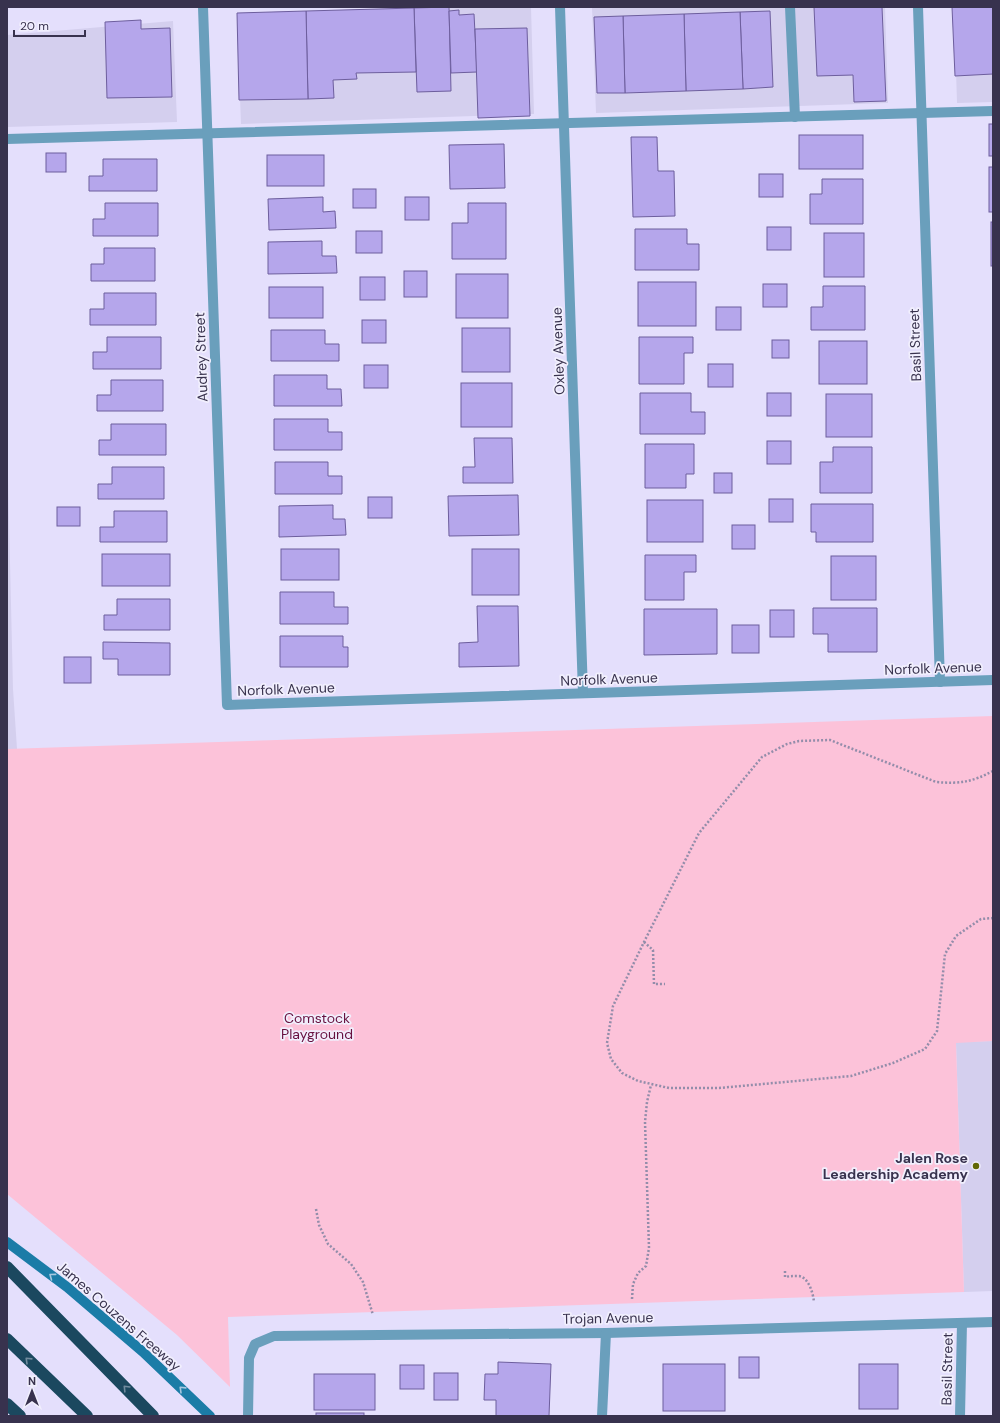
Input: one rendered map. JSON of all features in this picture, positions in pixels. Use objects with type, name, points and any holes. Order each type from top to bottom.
[{"type":"highway","points":[[7,1267],[153,1416]]},
{"type":"highway","points":[[7,1339],[87,1416]]},
{"type":"highway","points":[[7,1404],[20,1416]]},
{"type":"main road","name":"James Couzens Freeway","points":[[7,1242],[66,1287],[143,1352],[210,1416]]},
{"type":"street","name":"Audrey Street","points":[[203,7],[227,705]]},
{"type":"street","name":"Oxley Avenue","points":[[560,7],[583,694]]},
{"type":"street","points":[[790,7],[795,117]]},
{"type":"street","name":"Basil Street","points":[[918,7],[940,682]]},
{"type":"street","points":[[7,139],[993,111]]},
{"type":"street","name":"Norfolk Avenue","points":[[227,705],[993,680]]},
{"type":"street","name":"Trojan Avenue","points":[[248,1416],[249,1358],[255,1344],[274,1336],[606,1333],[993,1322]]},
{"type":"street","name":"Basil Street","points":[[960,1416],[962,1323]]},
{"type":"street","points":[[602,1416],[606,1333]]},
{"type":"path","points":[[993,771],[980,778],[955,784],[936,782],[830,740],[799,741],[787,744],[762,757],[699,833],[644,942],[613,1006],[607,1043],[611,1059],[622,1073],[638,1081],[669,1088],[719,1088],[852,1076],[893,1063],[925,1049],[937,1031],[945,954],[956,936],[981,919],[993,918]]},
{"type":"path","points":[[644,942],[654,950],[654,984],[665,984]]},
{"type":"path","points":[[632,1299],[633,1284],[638,1273],[646,1266],[649,1248],[645,1122],[647,1102],[651,1085]]},
{"type":"path","points":[[316,1209],[319,1225],[328,1244],[351,1264],[363,1282],[373,1315]]},
{"type":"path","points":[[786,1272],[786,1277],[800,1276],[807,1282],[814,1294],[814,1302]]},
{"type":"shaded area","points":[[470,7],[531,7],[534,114],[241,124],[237,15]]},
{"type":"shaded area","points":[[592,7],[885,7],[888,103],[596,113]]},
{"type":"shaded area","points":[[954,7],[993,7],[993,102],[957,103]]},
{"type":"shaded area","points":[[173,21],[177,122],[7,127],[7,35]]},
{"type":"shaded area","points":[[7,434],[13,689],[17,749],[7,749]]},
{"type":"shaded area","name":"Jalen Rose Leadership Academy","points":[[993,1041],[993,1291],[964,1292],[956,1042]]},
{"type":"green space","name":"Comstock Playground","points":[[993,716],[993,1041],[956,1043],[964,1292],[228,1317],[230,1387],[177,1335],[7,1194],[7,749]]},
{"type":"building","points":[[449,7],[451,91],[417,92],[414,8]]},
{"type":"building","points":[[814,7],[882,7],[886,101],[854,102],[853,75],[817,76]]},
{"type":"building","points":[[952,7],[993,7],[993,74],[955,76]]},
{"type":"building","points":[[414,8],[416,72],[356,73],[357,79],[333,80],[334,98],[308,99],[306,11]]},
{"type":"building","points":[[459,10],[459,15],[474,14],[477,72],[451,73],[449,11]]},
{"type":"building","points":[[306,11],[308,99],[239,100],[237,13]]},
{"type":"building","points":[[770,11],[773,87],[743,89],[740,12]]},
{"type":"building","points":[[740,12],[743,89],[686,91],[684,14]]},
{"type":"building","points":[[684,14],[686,91],[625,93],[623,16]]},
{"type":"building","points":[[623,16],[625,93],[597,93],[594,17]]},
{"type":"building","points":[[141,20],[141,29],[170,28],[172,97],[107,98],[105,22]]},
{"type":"building","points":[[527,28],[530,116],[478,118],[475,29]]},
{"type":"building","points":[[989,124],[993,124],[993,156],[989,156]]},
{"type":"building","points":[[799,135],[863,135],[863,169],[799,169]]},
{"type":"building","points":[[631,137],[657,137],[658,171],[674,171],[675,216],[633,217]]},
{"type":"building","points":[[504,144],[505,188],[450,189],[449,145]]},
{"type":"building","points":[[46,153],[66,153],[66,172],[46,172]]},
{"type":"building","points":[[267,155],[324,155],[324,186],[267,186]]},
{"type":"building","points":[[103,159],[157,159],[157,191],[89,191],[89,176],[103,176]]},
{"type":"building","points":[[989,167],[993,167],[993,212],[989,212]]},
{"type":"building","points":[[759,174],[783,174],[783,197],[759,197]]},
{"type":"building","points":[[822,179],[863,179],[863,224],[810,224],[810,194],[822,194]]},
{"type":"building","points":[[353,189],[376,189],[376,208],[353,208]]},
{"type":"building","points":[[323,197],[323,212],[335,211],[336,228],[269,230],[268,199]]},
{"type":"building","points":[[405,197],[429,197],[429,220],[405,220]]},
{"type":"building","points":[[105,203],[158,203],[158,236],[93,236],[93,219],[105,219]]},
{"type":"building","points":[[468,203],[506,203],[506,259],[452,259],[452,223],[468,223]]},
{"type":"building","points":[[991,222],[993,222],[993,266],[991,266]]},
{"type":"building","points":[[767,227],[791,227],[791,250],[767,250]]},
{"type":"building","points":[[635,229],[687,229],[687,244],[699,244],[699,270],[635,270]]},
{"type":"building","points":[[356,231],[382,231],[382,253],[356,253]]},
{"type":"building","points":[[824,233],[864,233],[864,277],[824,277]]},
{"type":"building","points":[[322,241],[322,256],[336,256],[337,273],[268,274],[268,242]]},
{"type":"building","points":[[104,248],[155,248],[155,281],[91,281],[91,264],[104,264]]},
{"type":"building","points":[[404,271],[427,271],[427,297],[404,297]]},
{"type":"building","points":[[456,274],[508,274],[508,318],[456,318]]},
{"type":"building","points":[[360,277],[385,277],[385,300],[360,300]]},
{"type":"building","points":[[638,282],[696,282],[696,326],[638,326]]},
{"type":"building","points":[[763,284],[787,284],[787,307],[763,307]]},
{"type":"building","points":[[823,286],[865,286],[865,330],[811,330],[811,307],[823,307]]},
{"type":"building","points":[[269,287],[323,287],[323,318],[269,318]]},
{"type":"building","points":[[104,293],[156,293],[156,325],[90,325],[90,309],[104,309]]},
{"type":"building","points":[[716,307],[741,307],[741,330],[716,330]]},
{"type":"building","points":[[362,320],[386,320],[386,343],[362,343]]},
{"type":"building","points":[[462,328],[510,328],[510,372],[462,372]]},
{"type":"building","points":[[271,330],[325,330],[325,344],[339,344],[339,361],[271,361]]},
{"type":"building","points":[[107,337],[161,337],[161,369],[93,369],[93,352],[107,352]]},
{"type":"building","points":[[639,337],[693,337],[693,353],[684,353],[684,384],[639,384]]},
{"type":"building","points":[[772,340],[789,340],[789,358],[772,358]]},
{"type":"building","points":[[819,341],[867,341],[867,384],[819,384]]},
{"type":"building","points":[[708,364],[733,364],[733,387],[708,387]]},
{"type":"building","points":[[364,365],[388,365],[388,388],[364,388]]},
{"type":"building","points":[[274,375],[327,375],[327,389],[341,389],[342,406],[274,406]]},
{"type":"building","points":[[111,380],[163,380],[163,411],[97,411],[97,395],[111,395]]},
{"type":"building","points":[[461,383],[512,383],[512,427],[461,427]]},
{"type":"building","points":[[640,393],[691,393],[691,412],[705,412],[705,434],[640,434]]},
{"type":"building","points":[[767,393],[791,393],[791,416],[767,416]]},
{"type":"building","points":[[826,394],[872,394],[872,437],[826,437]]},
{"type":"building","points":[[274,419],[328,419],[328,432],[342,432],[342,450],[274,450]]},
{"type":"building","points":[[111,424],[166,424],[166,455],[99,455],[99,440],[111,440]]},
{"type":"building","points":[[474,438],[512,438],[513,483],[463,483],[463,467],[475,467]]},
{"type":"building","points":[[767,441],[791,441],[791,464],[767,464]]},
{"type":"building","points":[[645,444],[694,444],[694,474],[686,474],[686,488],[645,488]]},
{"type":"building","points":[[833,447],[872,447],[872,493],[820,493],[820,462],[833,462]]},
{"type":"building","points":[[275,462],[328,462],[328,476],[342,476],[342,494],[275,494]]},
{"type":"building","points":[[112,467],[164,467],[164,499],[98,499],[98,484],[112,484]]},
{"type":"building","points":[[714,473],[732,473],[732,493],[714,493]]},
{"type":"building","points":[[518,495],[519,535],[449,536],[448,496]]},
{"type":"building","points":[[368,497],[392,497],[392,518],[368,518]]},
{"type":"building","points":[[769,499],[793,499],[793,522],[769,522]]},
{"type":"building","points":[[647,500],[703,500],[703,542],[647,542]]},
{"type":"building","points":[[811,504],[873,504],[873,542],[816,542],[816,532],[811,532]]},
{"type":"building","points":[[333,505],[333,519],[345,519],[346,535],[279,537],[279,506]]},
{"type":"building","points":[[57,507],[80,507],[80,526],[57,526]]},
{"type":"building","points":[[114,511],[167,511],[167,542],[100,542],[100,527],[114,527]]},
{"type":"building","points":[[732,525],[755,525],[755,549],[732,549]]},
{"type":"building","points":[[281,549],[339,549],[339,580],[281,580]]},
{"type":"building","points":[[472,549],[519,549],[519,595],[472,595]]},
{"type":"building","points":[[102,554],[170,554],[170,586],[102,586]]},
{"type":"building","points":[[645,555],[696,555],[696,572],[684,572],[684,600],[645,600]]},
{"type":"building","points":[[831,556],[876,556],[876,600],[831,600]]},
{"type":"building","points":[[280,592],[334,592],[334,607],[348,607],[348,624],[280,624]]},
{"type":"building","points":[[117,599],[170,599],[170,630],[104,630],[104,615],[117,615]]},
{"type":"building","points":[[477,606],[518,606],[519,666],[459,667],[459,643],[478,642]]},
{"type":"building","points":[[813,608],[877,608],[877,652],[828,652],[828,634],[813,634]]},
{"type":"building","points":[[644,609],[717,609],[717,654],[644,655]]},
{"type":"building","points":[[770,610],[794,610],[794,637],[770,637]]},
{"type":"building","points":[[732,625],[759,625],[759,653],[732,653]]},
{"type":"building","points":[[280,636],[343,636],[343,647],[348,647],[348,667],[280,667]]},
{"type":"building","points":[[103,642],[170,643],[170,675],[118,675],[118,659],[103,659]]},
{"type":"building","points":[[64,657],[91,657],[91,683],[64,683]]},
{"type":"building","points":[[739,1357],[759,1357],[759,1378],[739,1378]]},
{"type":"building","points":[[498,1362],[551,1364],[549,1416],[496,1416],[496,1400],[484,1400],[485,1374],[498,1374]]},
{"type":"building","points":[[663,1364],[725,1364],[725,1411],[663,1411]]},
{"type":"building","points":[[859,1364],[898,1364],[898,1409],[859,1409]]},
{"type":"building","points":[[400,1365],[424,1365],[424,1389],[400,1389]]},
{"type":"building","points":[[434,1373],[458,1373],[458,1400],[434,1400]]},
{"type":"building","points":[[314,1374],[375,1374],[375,1410],[314,1410]]},
{"type":"building","points":[[316,1413],[364,1413],[364,1416],[316,1416]]},
{"type":"place","name":"Jalen Rose Leadership Academy","points":[[976,1166]]}]
